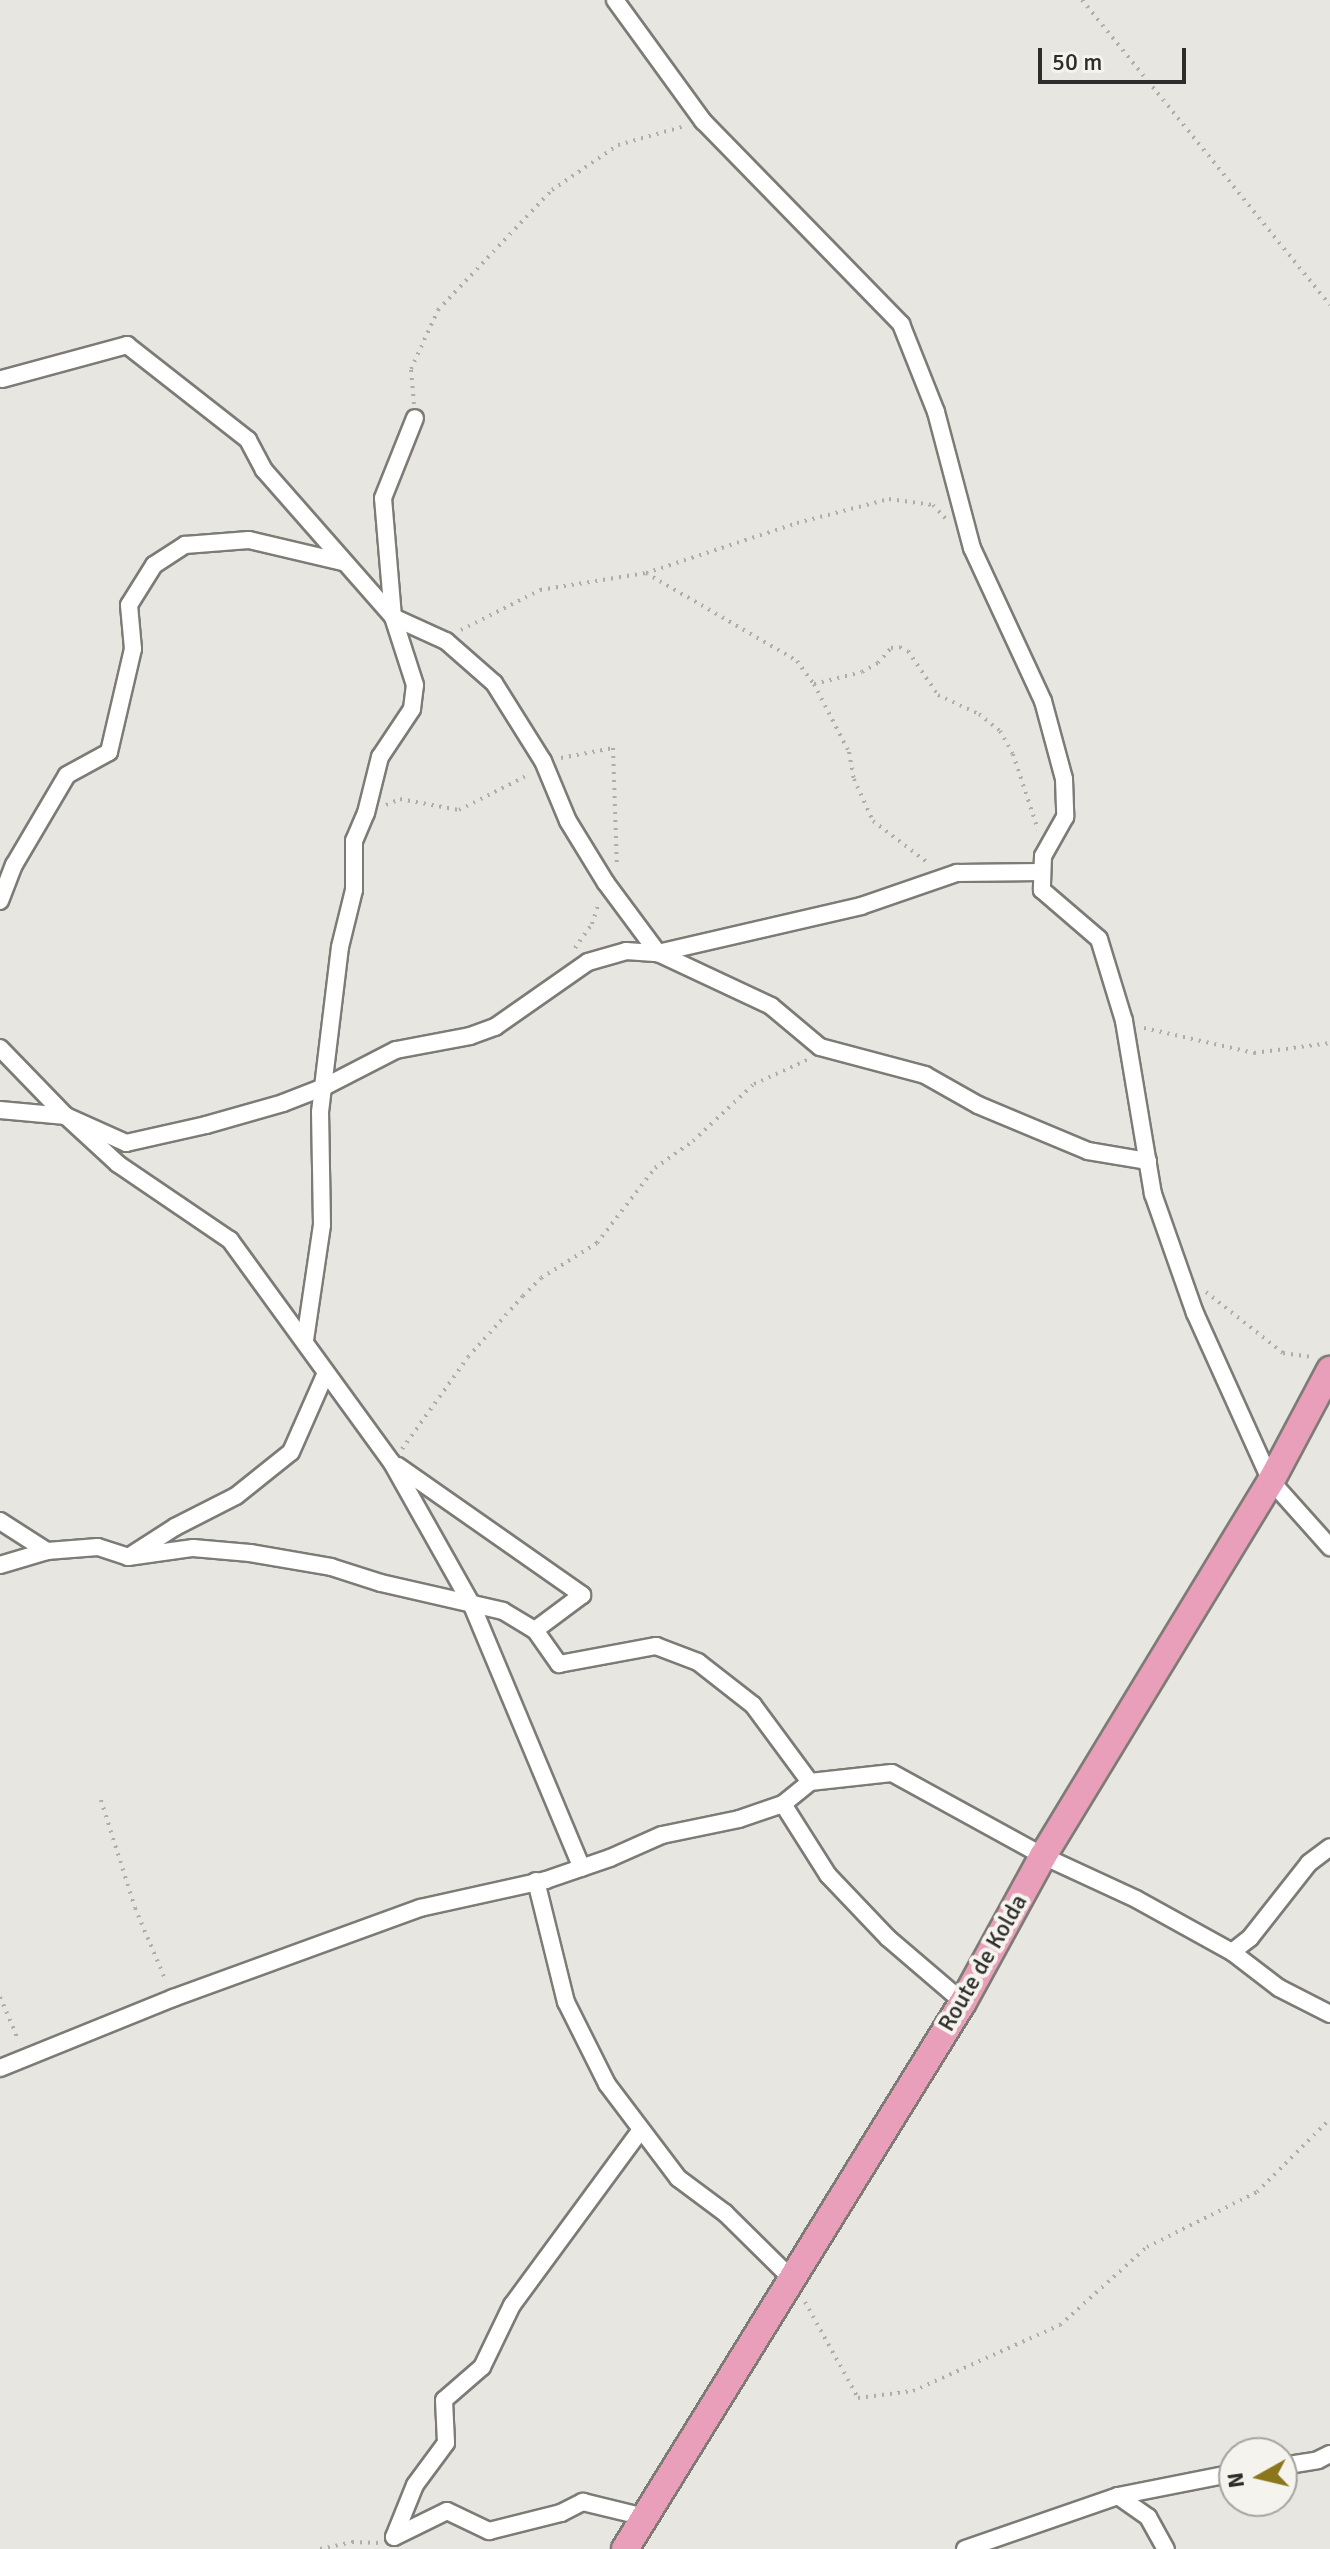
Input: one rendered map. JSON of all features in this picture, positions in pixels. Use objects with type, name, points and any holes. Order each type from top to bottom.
[{"type":"main road","name":"Route de Kolda","points":[[625,2549],[963,2002],[1043,1856],[1271,1481],[1322,1364]]},
{"type":"street","points":[[615,0],[703,121],[901,324],[936,412],[972,548],[1043,701],[1064,779],[1065,817],[1042,864],[1042,890],[1099,939],[1124,1021],[1153,1194],[1195,1313],[1271,1481],[1330,1547]]},
{"type":"street","points":[[2,379],[127,345],[248,440],[264,470],[393,617],[446,641],[494,683],[543,761],[568,821],[606,883],[658,953],[771,1006],[820,1047],[925,1075],[978,1105],[1088,1151],[1148,1161]]},
{"type":"street","points":[[305,1340],[322,1225],[320,1112],[340,947],[354,890],[354,841],[366,813],[380,757],[412,709],[415,685],[393,617],[383,498],[415,418]]},
{"type":"street","points":[[0,901],[14,865],[67,775],[109,752],[133,649],[129,605],[154,565],[185,545],[249,540],[342,562]]},
{"type":"street","points":[[0,1110],[66,1116],[126,1143],[206,1125],[324,1087],[396,1050],[470,1036],[495,1027],[588,962],[626,951],[658,953],[861,906],[957,873],[1042,864]]},
{"type":"street","points":[[0,1048],[118,1164],[230,1240],[305,1340],[325,1375],[392,1463],[471,1603],[582,1868]]},
{"type":"street","points":[[128,1557],[175,1527],[236,1496],[291,1452],[325,1375]]},
{"type":"street","points":[[392,1463],[582,1595],[535,1630]]},
{"type":"street","points":[[0,1521],[47,1551]]},
{"type":"street","points":[[0,1565],[47,1551],[98,1547],[128,1557],[193,1548],[250,1553],[331,1567],[381,1583],[503,1611],[535,1630],[559,1664],[656,1646],[698,1662],[753,1705],[810,1782]]},
{"type":"street","points":[[0,2076],[7,2066],[173,1998],[420,1908],[582,1868],[662,1835],[739,1819],[783,1804],[810,1782],[892,1773],[1043,1856],[1136,1899],[1232,1952],[1279,1988],[1330,2014]]},
{"type":"street","points":[[783,1804],[828,1875],[888,1938],[963,2002]]},
{"type":"street","points":[[1232,1952],[1250,1938],[1309,1863],[1330,1847]]},
{"type":"street","points":[[536,1881],[566,2002],[607,2084],[678,2178],[725,2213],[793,2280]]},
{"type":"street","points":[[394,2537],[415,2485],[446,2443],[444,2400],[482,2367],[512,2305],[640,2131]]},
{"type":"street","points":[[1298,2463],[1330,2454]]},
{"type":"street","points":[[965,2549],[1118,2496],[1218,2476]]},
{"type":"street","points":[[1118,2496],[1148,2517],[1166,2549]]},
{"type":"street","points":[[394,2537],[447,2511],[489,2531],[561,2513],[583,2502],[645,2517]]},
{"type":"path","points":[[1082,0],[1330,305]]},
{"type":"path","points":[[415,418],[411,369],[438,310],[552,190],[618,145],[703,121]]},
{"type":"path","points":[[446,641],[540,590],[646,573],[797,523],[889,499],[933,505],[972,548]]},
{"type":"path","points":[[646,573],[797,661],[814,684],[849,752],[854,779],[873,821],[921,860],[957,873]]},
{"type":"path","points":[[814,684],[862,672],[878,663],[891,648],[900,647],[908,651],[938,695],[979,714],[1000,731],[1013,754],[1036,821],[1042,864]]},
{"type":"path","points":[[366,813],[400,799],[459,810],[535,771],[543,761],[613,748],[618,802],[617,875],[606,883],[592,924],[567,958]]},
{"type":"path","points":[[1124,1021],[1156,1032],[1254,1053],[1330,1043]]},
{"type":"path","points":[[392,1463],[468,1357],[541,1278],[597,1243],[655,1168],[693,1141],[754,1084],[797,1067],[820,1047]]},
{"type":"path","points":[[1181,1272],[1283,1353],[1322,1364]]},
{"type":"path","points":[[101,1800],[135,1908],[173,1998]]},
{"type":"path","points":[[0,1997],[16,2034],[7,2066]]},
{"type":"path","points":[[793,2280],[858,2398],[913,2391],[1060,2325],[1147,2247],[1257,2192],[1330,2119]]},
{"type":"path","points":[[320,2549],[352,2542],[387,2543],[394,2537]]}]
